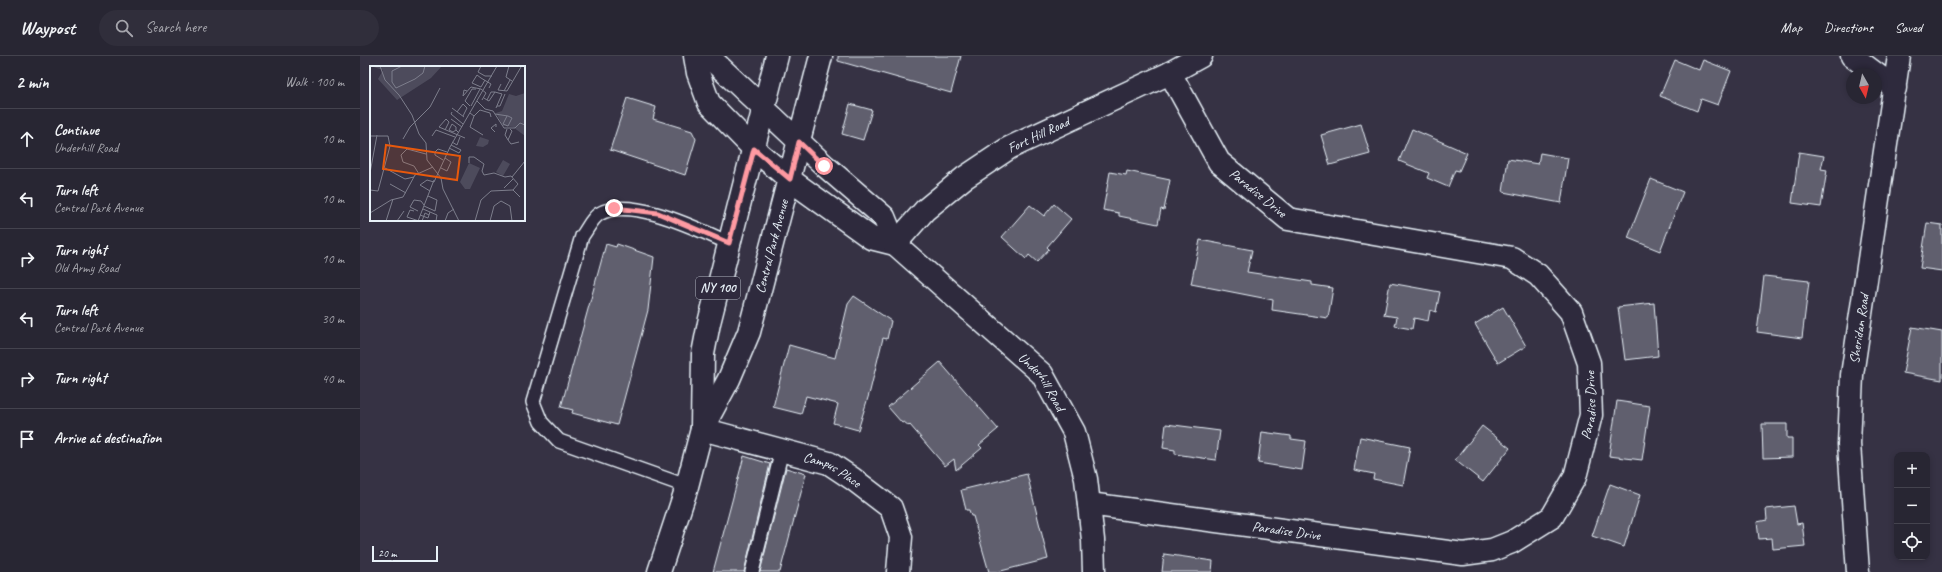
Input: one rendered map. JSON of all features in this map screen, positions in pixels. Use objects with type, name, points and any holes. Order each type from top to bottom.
[{"type":"street","name":"Underhill Road","points":[[694,56],[709,103],[754,149],[790,179],[871,238],[895,244]]},
{"type":"street","name":"Underhill Road","points":[[708,56],[764,110],[884,217],[895,244],[1042,374],[1074,432],[1086,479],[1093,540],[1094,572]]},
{"type":"street","name":"Central Park Avenue","points":[[702,429],[703,354],[709,323],[777,56]]},
{"type":"street","name":"Central Park Avenue","points":[[659,572],[702,429],[730,379],[749,332],[821,56]]},
{"type":"street","name":"Fort Hill Road","points":[[895,244],[936,201],[964,178],[1009,148],[1170,73],[1201,56]]},
{"type":"street","points":[[1852,56],[1895,88]]},
{"type":"street","name":"Sheridan Road","points":[[1858,572],[1849,444],[1852,375],[1899,56]]},
{"type":"street","name":"Paradise Drive","points":[[1089,504],[1463,554],[1492,550],[1512,542],[1552,517],[1575,477],[1591,415],[1589,363],[1571,312],[1538,275],[1512,258],[1288,219],[1219,162],[1170,73]]},
{"type":"street","name":"Campus Place","points":[[702,429],[829,463],[892,508],[901,537],[898,572]]},
{"type":"lane","points":[[686,486],[559,441],[540,422],[533,402],[582,236],[598,214],[614,208],[658,213],[729,243]]},
{"type":"lane","points":[[752,572],[782,450]]},
{"type":"building","points":[[838,56],[961,56],[951,93],[838,61]]},
{"type":"building","points":[[1675,60],[1699,70],[1703,60],[1731,71],[1718,105],[1701,99],[1697,111],[1660,96]]},
{"type":"building","points":[[627,98],[656,107],[653,119],[692,131],[696,139],[685,175],[610,150]]},
{"type":"building","points":[[850,104],[872,110],[863,140],[842,134]]},
{"type":"building","points":[[1361,124],[1370,154],[1330,165],[1321,135]]},
{"type":"building","points":[[1412,129],[1467,153],[1459,171],[1455,170],[1448,187],[1427,178],[1429,173],[1399,161]]},
{"type":"building","points":[[1799,152],[1824,156],[1821,169],[1827,170],[1821,207],[1792,203]]},
{"type":"building","points":[[1540,153],[1568,158],[1561,203],[1503,192],[1508,159],[1538,164]]},
{"type":"building","points":[[1127,171],[1170,180],[1164,210],[1161,209],[1158,224],[1119,216],[1119,213],[1103,210],[1110,172],[1126,175]]},
{"type":"building","points":[[1651,179],[1683,192],[1660,251],[1628,238]]},
{"type":"building","points":[[1054,204],[1071,219],[1047,247],[1049,249],[1037,262],[1029,255],[1026,259],[1002,237],[1030,205],[1044,216]]},
{"type":"building","points":[[1927,223],[1942,225],[1942,271],[1920,268]]},
{"type":"building","points":[[1200,240],[1252,250],[1247,272],[1312,282],[1312,285],[1333,288],[1328,318],[1272,310],[1273,300],[1191,284]]},
{"type":"building","points":[[606,244],[616,247],[617,244],[654,257],[648,310],[617,425],[572,413],[573,410],[561,407]]},
{"type":"building","points":[[1764,276],[1809,281],[1802,338],[1757,332]]},
{"type":"building","points":[[1390,283],[1440,292],[1436,312],[1430,310],[1428,321],[1414,318],[1412,329],[1395,326],[1397,317],[1384,315]]},
{"type":"building","points":[[854,296],[891,321],[887,339],[883,338],[870,391],[858,430],[833,423],[838,404],[806,396],[801,414],[773,407],[789,345],[835,358],[848,304]]},
{"type":"building","points":[[1654,303],[1658,356],[1625,360],[1618,307]]},
{"type":"building","points":[[1503,307],[1526,346],[1498,363],[1475,324]]},
{"type":"building","points":[[1912,327],[1942,332],[1942,380],[1903,373]]},
{"type":"building","points":[[940,362],[998,429],[979,445],[982,448],[956,470],[954,459],[945,466],[910,425],[909,426],[904,422],[902,423],[888,407]]},
{"type":"building","points":[[1617,401],[1650,406],[1642,460],[1609,456]]},
{"type":"building","points":[[1166,424],[1220,431],[1216,460],[1175,454],[1175,450],[1163,448]]},
{"type":"building","points":[[1762,424],[1787,424],[1787,438],[1792,438],[1792,457],[1763,458]]},
{"type":"building","points":[[1482,426],[1510,448],[1483,482],[1455,460]]},
{"type":"building","points":[[1262,432],[1291,436],[1291,439],[1306,441],[1302,470],[1258,463]]},
{"type":"building","points":[[1360,437],[1410,447],[1403,485],[1373,479],[1374,474],[1354,470]]},
{"type":"building","points":[[744,456],[770,464],[744,572],[713,572]]},
{"type":"building","points":[[786,468],[806,474],[780,572],[760,572]]},
{"type":"building","points":[[1027,474],[1048,559],[997,572],[989,572],[973,516],[971,516],[969,510],[966,510],[961,490]]},
{"type":"building","points":[[1610,484],[1640,495],[1624,547],[1592,536]]},
{"type":"building","points":[[1794,506],[1797,524],[1802,523],[1805,546],[1773,549],[1772,538],[1759,539],[1757,522],[1767,520],[1766,509]]},
{"type":"building","points":[[1164,554],[1213,561],[1212,572],[1162,572]]},
{"type":"route","points":[[614,208],[658,213],[729,243],[754,149],[790,179],[799,142],[824,166]]}]
